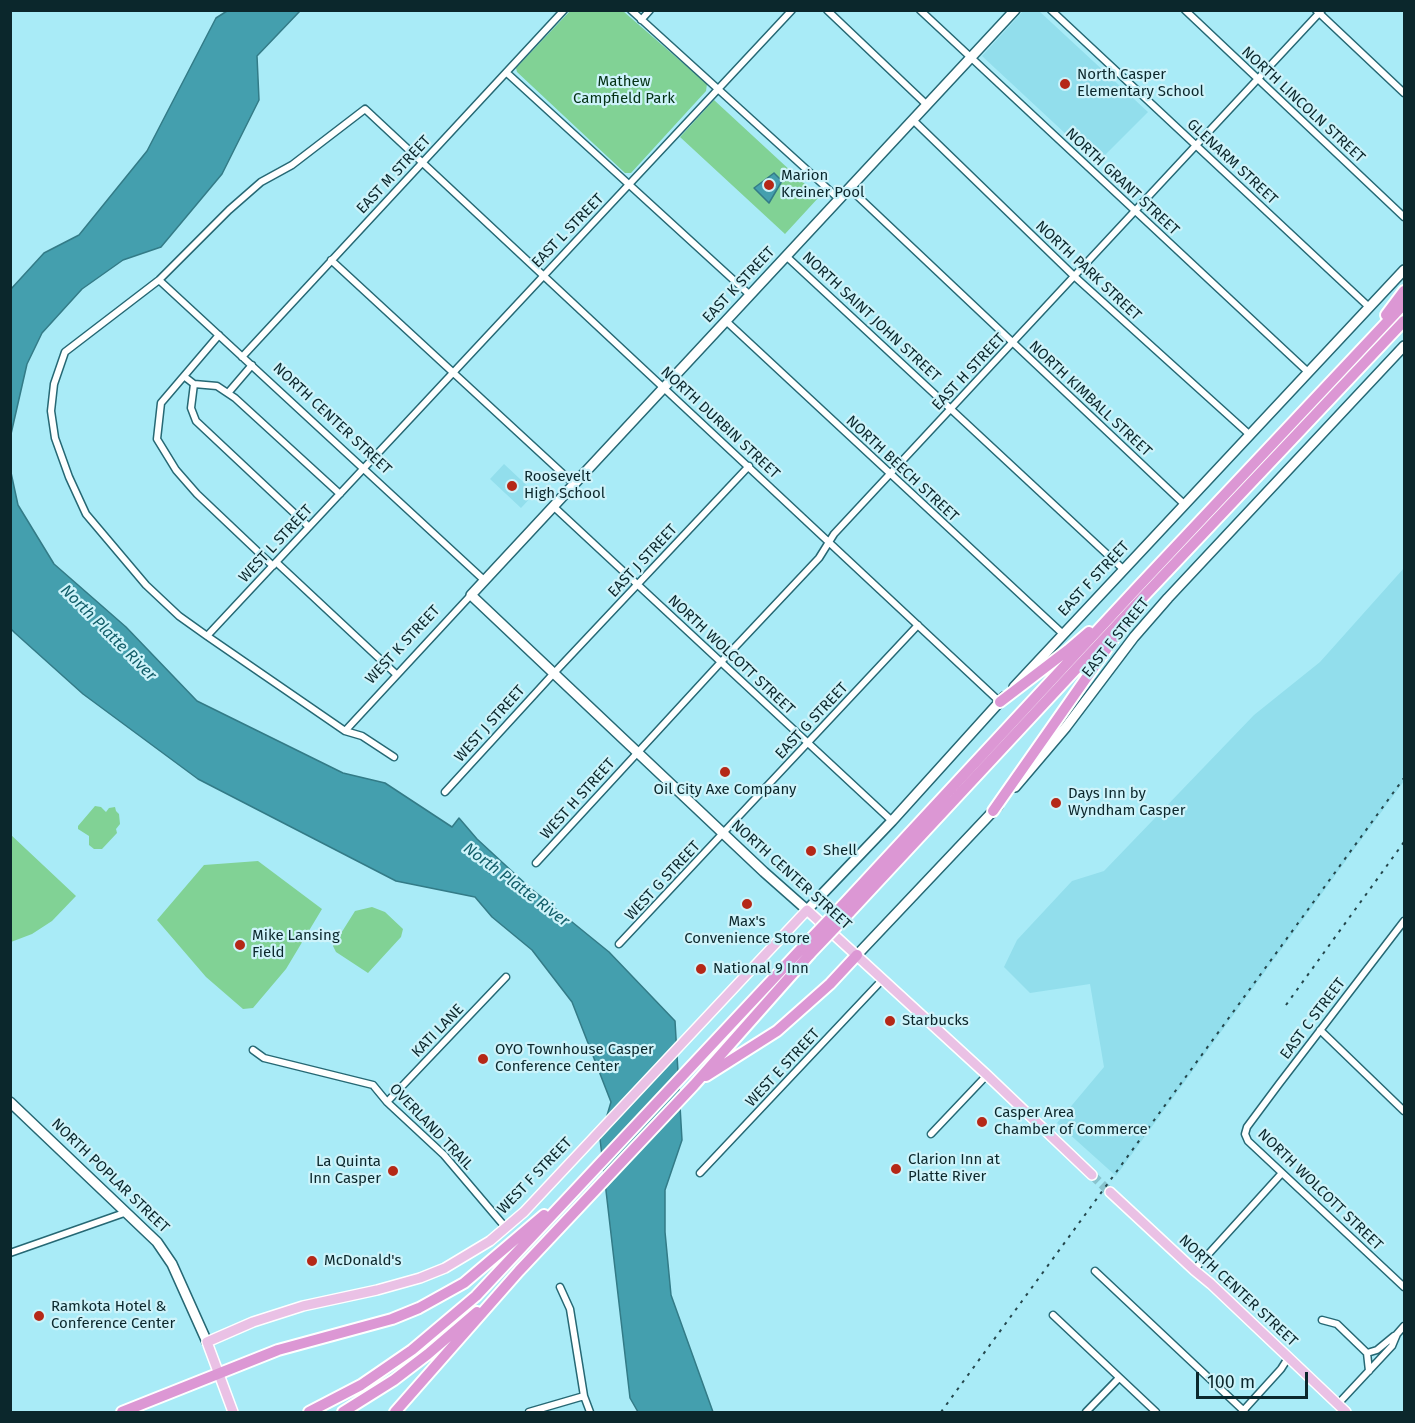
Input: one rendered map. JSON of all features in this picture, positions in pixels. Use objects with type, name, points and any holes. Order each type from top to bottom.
[{"type":"highway","points":[[1336,384],[1404,291]]},
{"type":"highway","points":[[309,1413],[371,1378],[436,1332],[476,1296],[693,1066],[845,910],[1336,384],[1404,304]]},
{"type":"highway","points":[[1336,384],[1404,321]]},
{"type":"highway","points":[[1336,384],[1404,330]]},
{"type":"highway","points":[[993,811],[1140,593]]},
{"type":"highway","points":[[1000,702],[1140,593]]},
{"type":"highway","points":[[396,1413],[519,1271],[693,1085],[807,950]]},
{"type":"highway","points":[[693,1085],[777,1031],[823,991],[857,955]]},
{"type":"highway","points":[[122,1413],[219,1372],[289,1347],[392,1319],[436,1300],[483,1269],[579,1186]]},
{"type":"highway","points":[[343,1413],[394,1380],[428,1354],[519,1271]]},
{"type":"main road","name":"EAST K STREET","points":[[484,580],[1015,10]]},
{"type":"main road","name":"EAST F STREET","points":[[807,910],[1404,270]]},
{"type":"main road","name":"EAST E STREET","points":[[857,955],[993,811],[1059,736],[1134,637],[1168,598],[1404,346]]},
{"type":"main road","name":"WEST K STREET","points":[[471,595],[484,580]]},
{"type":"main road","name":"NORTH CENTER STREET","points":[[471,595],[724,834],[987,1075],[1092,1175]]},
{"type":"main road","name":"WEST F STREET","points":[[207,1342],[253,1322],[303,1306],[420,1278],[468,1255],[506,1228],[524,1212],[807,910]]},
{"type":"main road","name":"NORTH POPLAR STREET","points":[[10,1102],[157,1242],[172,1264],[207,1342],[233,1413]]},
{"type":"main road","name":"NORTH CENTER STREET","points":[[1110,1192],[1212,1284],[1346,1413]]},
{"type":"street","name":"EAST M STREET","points":[[242,357],[564,10]]},
{"type":"street","points":[[631,10],[839,200]]},
{"type":"street","points":[[641,20],[650,10]]},
{"type":"street","name":"EAST L STREET","points":[[364,470],[792,10]]},
{"type":"street","points":[[826,10],[927,105]]},
{"type":"street","name":"NORTH GRANT STREET","points":[[920,10],[1308,372]]},
{"type":"street","name":"GLENARM STREET","points":[[1051,10],[1369,307]]},
{"type":"street","name":"NORTH LINCOLN STREET","points":[[1185,10],[1404,217]]},
{"type":"street","points":[[1319,12],[1404,93]]},
{"type":"street","name":"EAST H STREET","points":[[637,752],[819,558],[834,534],[1319,12]]},
{"type":"street","points":[[507,72],[750,295]]},
{"type":"street","name":"NORTH DURBIN STREET","points":[[159,280],[229,210],[261,182],[292,165],[365,109],[1000,702]]},
{"type":"street","name":"NORTH PARK STREET","points":[[913,120],[1074,276],[1250,435]]},
{"type":"street","name":"NORTH KIMBALL STREET","points":[[849,188],[1184,504]]},
{"type":"street","name":"NORTH SAINT JOHN STREET","points":[[786,256],[1123,569]]},
{"type":"street","points":[[331,260],[574,484]]},
{"type":"street","points":[[159,280],[65,352],[54,384],[51,411],[55,438],[86,514],[146,585],[179,616],[345,731],[362,736],[394,758]]},
{"type":"street","name":"NORTH CENTER STREET","points":[[159,280],[484,580]]},
{"type":"street","name":"NORTH BEECH STREET","points":[[726,321],[1063,634]]},
{"type":"street","points":[[219,335],[161,403],[157,439],[176,470],[197,494],[397,675]]},
{"type":"street","points":[[228,393],[252,365]]},
{"type":"street","points":[[185,377],[194,384],[217,386],[228,393],[340,494]]},
{"type":"street","points":[[194,384],[191,408],[196,421],[309,527]]},
{"type":"street","name":"EAST J STREET","points":[[554,673],[749,466]]},
{"type":"street","name":"WEST L STREET","points":[[207,636],[364,470]]},
{"type":"street","name":"NORTH WOLCOTT STREET","points":[[554,506],[892,821]]},
{"type":"street","name":"WEST K STREET","points":[[345,731],[471,595]]},
{"type":"street","name":"EAST G STREET","points":[[724,834],[918,625]]},
{"type":"street","name":"WEST J STREET","points":[[445,792],[554,673]]},
{"type":"street","name":"WEST H STREET","points":[[536,863],[637,752]]},
{"type":"street","name":"WEST G STREET","points":[[619,944],[724,834]]},
{"type":"street","name":"EAST C STREET","points":[[1245,1134],[1247,1127],[1404,921]]},
{"type":"street","points":[[1398,929],[1404,935]]},
{"type":"street","name":"KATI LANE","points":[[387,1102],[506,977]]},
{"type":"street","name":"WEST E STREET","points":[[700,1173],[883,979]]},
{"type":"street","points":[[1320,1030],[1404,1110]]},
{"type":"street","name":"OVERLAND TRAIL","points":[[253,1050],[264,1058],[373,1085],[387,1102],[444,1155],[506,1228]]},
{"type":"street","points":[[931,1134],[987,1075]]},
{"type":"street","name":"NORTH WOLCOTT STREET","points":[[1245,1134],[1248,1140],[1282,1173],[1404,1287]]},
{"type":"street","points":[[1194,1270],[1282,1173]]},
{"type":"street","points":[[10,1253],[127,1212]]},
{"type":"street","points":[[1095,1271],[1244,1412],[1281,1369],[1287,1358]]},
{"type":"street","points":[[560,1287],[570,1309],[584,1396],[590,1413]]},
{"type":"street","points":[[1053,1315],[1156,1413]]},
{"type":"street","points":[[1322,1320],[1337,1324],[1367,1353],[1369,1371]]},
{"type":"street","points":[[1367,1353],[1377,1350],[1404,1326]]},
{"type":"street","points":[[1337,1405],[1392,1346],[1397,1334]]},
{"type":"street","points":[[1086,1413],[1119,1377]]},
{"type":"street","points":[[530,1413],[584,1396]]},
{"type":"shaded area","name":"North Casper Elementary School","points":[[1024,10],[1039,11],[1148,112],[1097,163],[982,56]]},
{"type":"shaded area","name":"Roosevelt High School","points":[[504,464],[535,493],[521,508],[490,479]]},
{"type":"shaded area","points":[[1404,568],[1404,781],[1116,1176],[1057,1123],[1104,1067],[1090,984],[1030,993],[1004,967],[1017,940],[1072,881],[1104,871],[1254,715],[1320,662]]},
{"type":"green space","name":"Mathew Campfield Park","points":[[570,11],[623,11],[707,84],[706,91],[631,173],[625,173],[517,72],[516,68]]},
{"type":"green space","name":"Marion Kreiner Pool","points":[[714,100],[819,197],[785,234],[680,137]]},
{"type":"green space","points":[[95,806],[101,807],[106,812],[109,808],[115,807],[119,814],[120,824],[116,829],[117,833],[102,849],[94,849],[89,845],[89,836],[78,829]]},
{"type":"green space","points":[[10,834],[76,896],[52,921],[32,934],[11,942]]},
{"type":"green space","name":"Mike Lansing Field","points":[[258,861],[322,909],[286,969],[253,1008],[243,1009],[206,977],[157,920],[204,865]]},
{"type":"green space","points":[[372,907],[385,912],[403,929],[401,937],[368,973],[336,952],[333,946],[355,911]]},
{"type":"water","points":[[227,11],[300,11],[257,56],[259,100],[222,174],[161,247],[123,260],[82,289],[42,333],[27,364],[11,434],[11,289],[44,253],[79,235],[147,151],[216,18]]},
{"type":"water","name":"Marion Kreiner Pool","points":[[774,173],[782,181],[769,203],[754,188]]},
{"type":"water","name":"North Platte River","points":[[10,468],[18,505],[54,564],[126,627],[197,701],[343,773],[385,783],[452,827],[459,818],[477,839],[529,887],[609,952],[675,1021],[682,1140],[665,1190],[665,1232],[671,1295],[713,1412],[638,1412],[630,1398],[600,1139],[611,1102],[572,1002],[532,950],[492,917],[475,897],[396,881],[198,779],[83,694],[15,633],[10,628]]},
{"type":"tunnel","points":[[1092,1175],[1110,1192]]},
{"type":"railway","points":[[941,1412],[1404,778]]},
{"type":"railway","points":[[1286,1005],[1404,842]]},
{"type":"place","name":"North Casper Elementary School","points":[[1065,84]]},
{"type":"place","name":"Marion Kreiner Pool","points":[[769,185]]},
{"type":"place","name":"Roosevelt High School","points":[[512,486]]},
{"type":"place","name":"Oil City Axe Company","points":[[725,772]]},
{"type":"place","name":"Days Inn by Wyndham Casper","points":[[1056,803]]},
{"type":"place","name":"Shell","points":[[811,851]]},
{"type":"place","name":"Max's Convenience Store","points":[[747,904]]},
{"type":"place","name":"Mike Lansing Field","points":[[240,945]]},
{"type":"place","name":"National 9 Inn","points":[[701,969]]},
{"type":"place","name":"Starbucks","points":[[890,1021]]},
{"type":"place","name":"OYO Townhouse Casper Conference Center","points":[[483,1059]]},
{"type":"place","name":"Casper Area Chamber of Commerce","points":[[982,1122]]},
{"type":"place","name":"Clarion Inn at Platte River","points":[[896,1169]]},
{"type":"place","name":"La Quinta Inn Casper","points":[[393,1171]]},
{"type":"place","name":"McDonald's","points":[[312,1261]]},
{"type":"place","name":"Ramkota Hotel & Conference Center","points":[[39,1316]]}]
